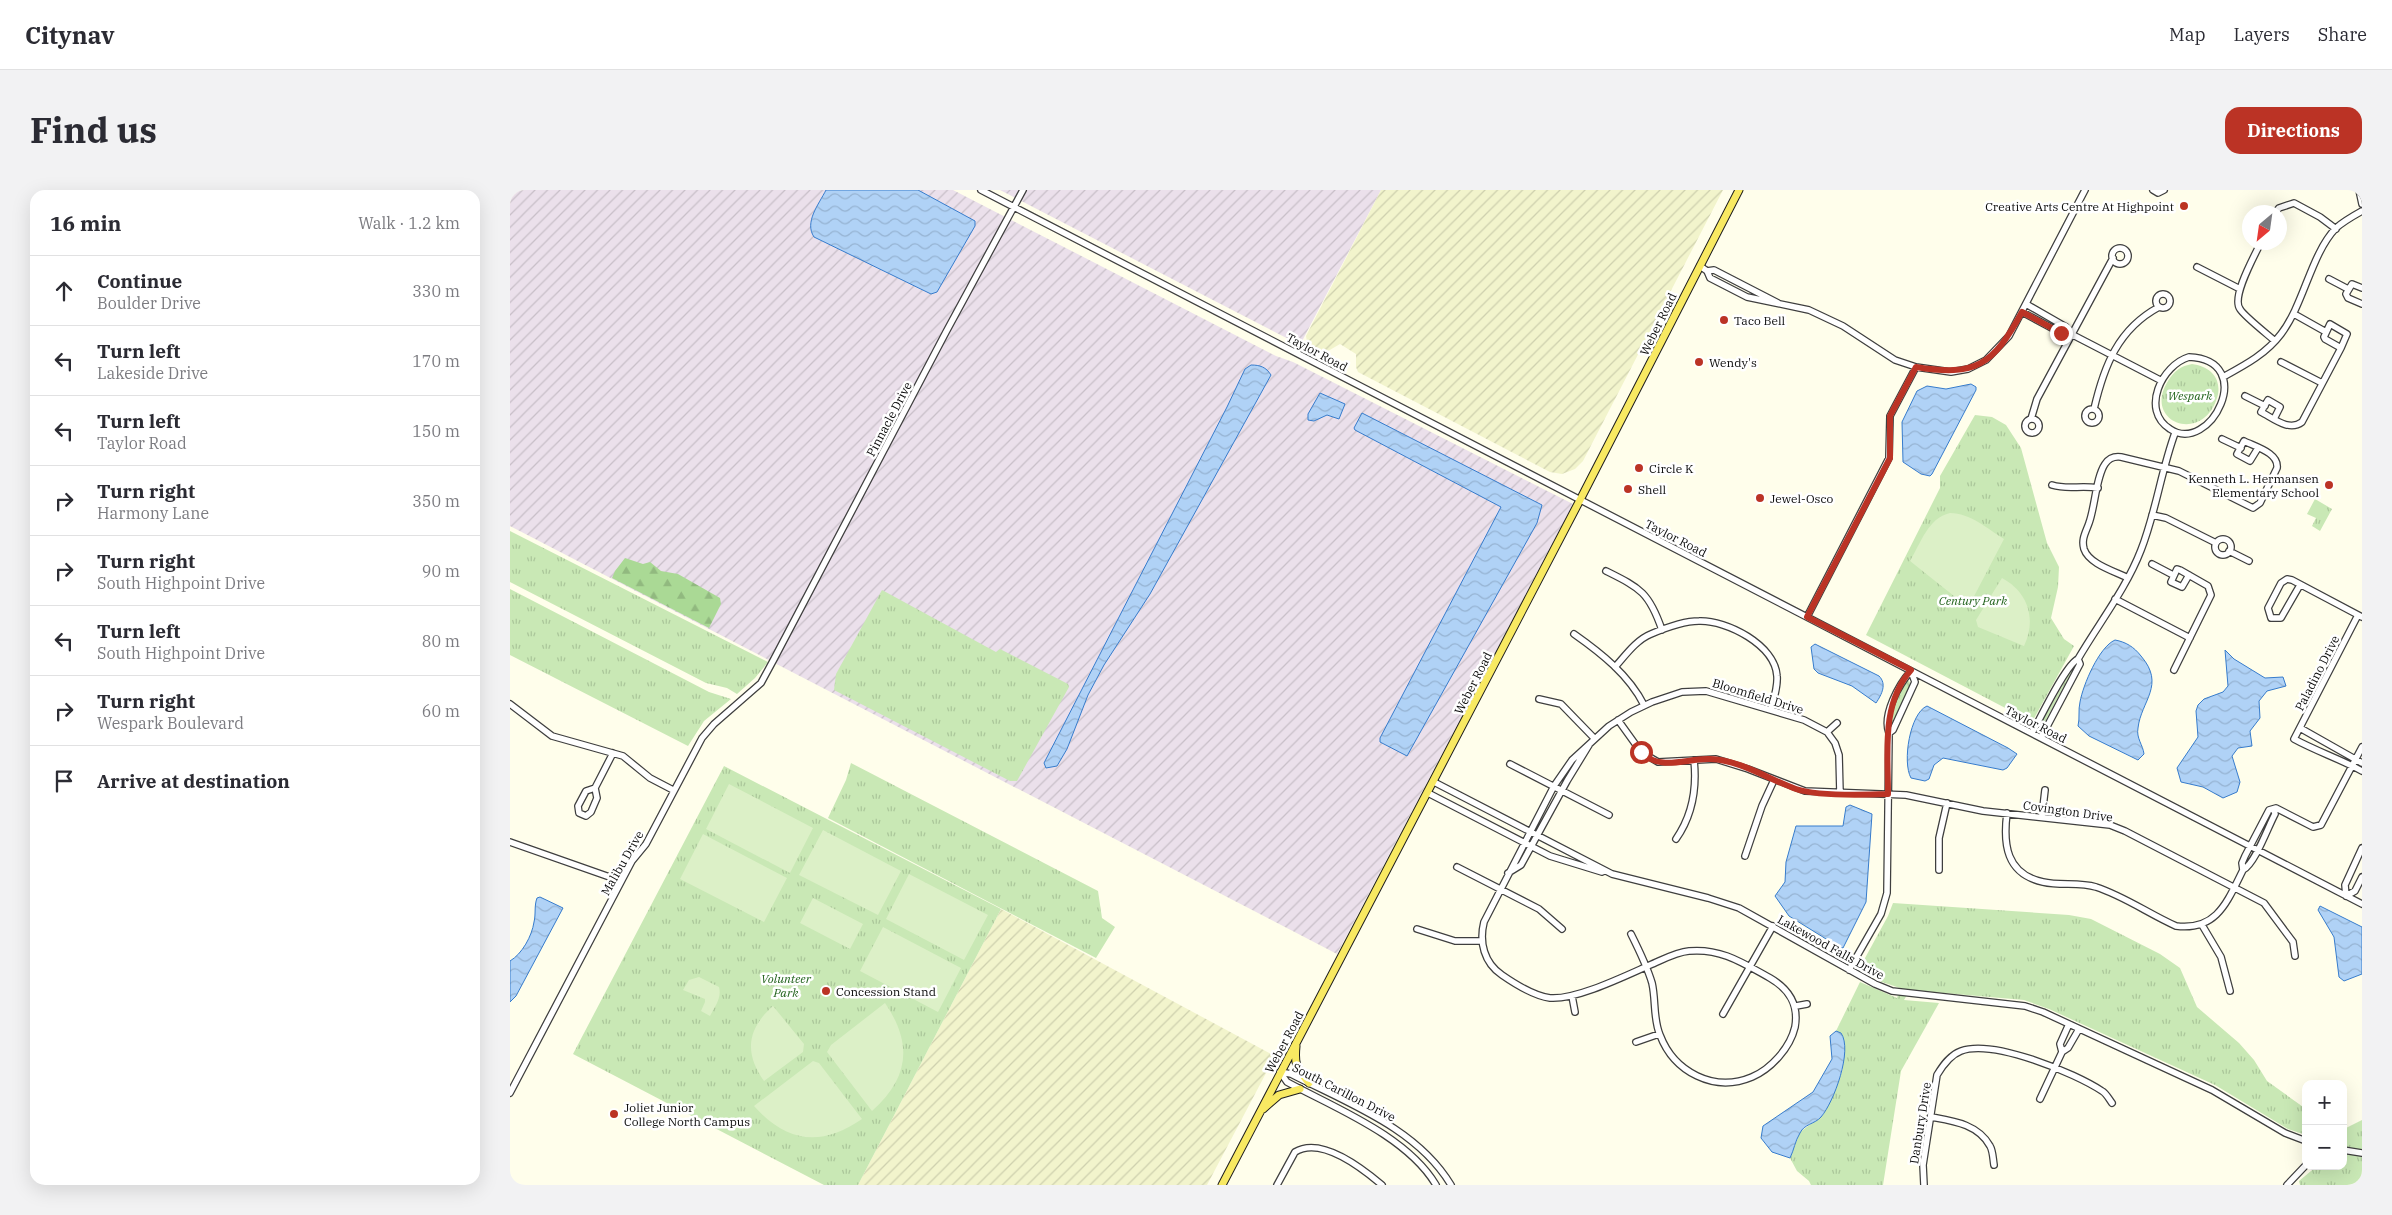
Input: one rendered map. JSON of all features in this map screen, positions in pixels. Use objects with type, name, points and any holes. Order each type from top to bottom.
[{"type":"main road","name":"Weber Road","points":[[1222,1185],[1434,782],[1739,190]]},
{"type":"main road","points":[[1296,1042],[1294,1059],[1296,1067],[1309,1083]]},
{"type":"main road","points":[[1259,1112],[1279,1095],[1300,1089]]},
{"type":"street","name":"Taylor Road","points":[[981,190],[2362,904]]},
{"type":"street","name":"Pinnacle Drive","points":[[774,659],[1023,190]]},
{"type":"street","points":[[1707,271],[1714,270],[1778,303],[1801,308],[1829,318],[1895,360],[1916,367],[1952,372],[1968,368],[1986,360],[1999,349],[2009,336],[2085,190]]},
{"type":"street","points":[[2153,190],[2158,193],[2164,190]]},
{"type":"street","points":[[2359,190],[2362,204]]},
{"type":"street","points":[[2287,205],[2294,203],[2320,217],[2336,229]]},
{"type":"street","points":[[2223,377],[2261,355],[2275,341],[2294,314],[2321,252],[2336,229],[2362,211]]},
{"type":"street","points":[[2257,250],[2240,289],[2237,299],[2238,308],[2275,341]]},
{"type":"street","points":[[2031,419],[2032,409],[2112,258]]},
{"type":"street","points":[[1700,266],[1707,271],[1710,278],[1747,297],[1773,304],[1778,303]]},
{"type":"street","points":[[2197,267],[2240,289]]},
{"type":"street","points":[[2329,279],[2348,289]]},
{"type":"street","points":[[2362,288],[2352,284],[2348,289],[2347,296],[2362,304]]},
{"type":"street","points":[[2026,304],[2066,327],[2072,334]]},
{"type":"street","points":[[2094,409],[2101,378],[2118,344],[2138,321],[2159,307]]},
{"type":"street","points":[[2022,312],[2061,333],[2072,334],[2160,380]]},
{"type":"street","points":[[2294,314],[2326,332]]},
{"type":"street","points":[[2274,419],[2280,407],[2268,400],[2262,412],[2274,419],[2288,426],[2297,426],[2302,422],[2341,348],[2347,334],[2330,324],[2325,339],[2341,348]]},
{"type":"street","points":[[2189,357],[2198,357],[2212,363],[2223,377],[2225,391],[2223,400],[2214,417],[2206,426],[2195,431],[2175,433],[2164,426],[2156,400],[2160,380],[2175,363],[2189,357]]},
{"type":"street","points":[[2281,362],[2322,384]]},
{"type":"street","points":[[1807,617],[1890,458],[1890,416],[1916,367]]},
{"type":"street","points":[[2245,396],[2264,406]]},
{"type":"street","points":[[2032,733],[2063,677],[2073,661],[2078,659],[2128,578],[2142,549],[2163,467],[2175,433]]},
{"type":"street","points":[[2222,439],[2240,448]]},
{"type":"street","points":[[2128,578],[2089,558],[2084,548],[2084,537],[2098,488],[2101,470],[2105,464],[2115,456],[2179,471],[2246,506],[2255,508],[2260,503],[2278,468],[2276,458],[2258,448],[2244,441],[2237,454],[2250,461],[2258,448]]},
{"type":"street","points":[[2052,485],[2065,489],[2081,486],[2098,488]]},
{"type":"street","points":[[2152,515],[2166,518],[2216,544]]},
{"type":"street","points":[[2220,538],[2231,543],[2229,551],[2225,556],[2214,551],[2216,544],[2220,538]]},
{"type":"street","points":[[2229,551],[2249,561]]},
{"type":"street","points":[[2152,564],[2172,575]]},
{"type":"street","points":[[2174,670],[2211,595],[2208,586],[2189,575],[2177,569],[2172,575],[2171,582],[2181,587],[2189,575]]},
{"type":"street","points":[[1606,571],[1633,585],[1645,595],[1654,606],[1662,630]]},
{"type":"street","points":[[2300,585],[2281,618],[2271,618],[2268,608],[2281,583],[2287,579],[2300,585],[2360,616]]},
{"type":"street","points":[[2115,599],[2190,638]]},
{"type":"street","name":"Paladino Drive","points":[[2352,766],[2320,753],[2294,739],[2360,616]]},
{"type":"street","points":[[1615,667],[1645,638],[1662,630],[1694,621],[1708,621],[1725,626],[1762,646],[1774,661],[1777,675],[1771,709]]},
{"type":"street","points":[[1574,634],[1597,650],[1615,667],[1633,686],[1644,705]]},
{"type":"street","name":"Malibu Drive","points":[[510,1093],[512,1085],[621,881],[632,861],[646,844],[702,738],[714,724],[760,683],[774,659]]},
{"type":"street","points":[[2041,738],[2080,664],[2078,659]]},
{"type":"street","points":[[1849,970],[1881,914],[1887,893],[1888,721],[1892,705],[1905,676],[1911,670],[1915,682],[1893,730],[1889,733]]},
{"type":"street","name":"Bloomfield Drive","points":[[1482,941],[1486,917],[1554,786],[1572,760],[1593,739],[1618,720],[1644,705],[1682,692],[1699,690],[1796,717],[1827,732]]},
{"type":"street","points":[[1507,874],[1521,865],[1593,739],[1561,704],[1539,699]]},
{"type":"street","points":[[510,704],[552,736],[623,756],[650,778],[674,790]]},
{"type":"street","name":"Covington Drive","points":[[1618,720],[1637,748],[1649,759],[1663,763],[1709,758],[1724,761],[1805,791],[1906,795],[1947,804],[2006,813],[2101,823],[2119,828],[2264,903],[2273,912],[2293,942],[2295,956]]},
{"type":"street","points":[[1837,723],[1827,732],[1835,742],[1839,755],[1840,793]]},
{"type":"street","points":[[2300,728],[2362,763]]},
{"type":"street","points":[[2243,870],[2242,863],[2270,810],[2276,808],[2313,827],[2321,825],[2362,747]]},
{"type":"street","points":[[594,788],[598,798],[591,812],[586,816],[579,813],[578,806],[586,791],[594,788],[613,753]]},
{"type":"street","points":[[1676,839],[1684,828],[1694,794],[1696,776],[1694,760]]},
{"type":"street","points":[[1510,764],[1609,815]]},
{"type":"street","points":[[2352,766],[2362,771]]},
{"type":"street","points":[[1745,856],[1762,806],[1774,780]]},
{"type":"street","name":"Lakewood Falls Drive","points":[[1434,782],[1529,833],[1612,874],[1720,901],[1744,910],[1849,970],[1892,991],[2024,1006],[2069,1024],[2214,1090],[2285,1133],[2302,1139]]},
{"type":"street","points":[[2042,816],[2045,790]]},
{"type":"street","points":[[1428,793],[1532,847],[1571,864],[1612,874]]},
{"type":"street","points":[[1939,870],[1939,838],[1947,804]]},
{"type":"street","points":[[2006,813],[2004,837],[2008,854],[2015,866],[2026,876],[2042,882],[2093,886],[2107,891],[2176,926],[2188,928],[2202,925],[2216,916],[2257,850],[2275,814],[2274,810]]},
{"type":"street","points":[[510,842],[621,881]]},
{"type":"street","points":[[2362,848],[2345,885],[2346,896],[2355,890],[2362,878]]},
{"type":"street","points":[[1457,866],[1539,909],[1562,929]]},
{"type":"street","points":[[2202,925],[2221,957],[2230,990]]},
{"type":"street","points":[[1723,1014],[1772,926]]},
{"type":"street","points":[[1417,929],[1455,941],[1482,941],[1488,961],[1504,977],[1544,997],[1572,996],[1646,967],[1686,951],[1701,950],[1730,956],[1786,988],[1796,1006],[1794,1029],[1779,1056],[1771,1066],[1744,1080],[1728,1083],[1712,1081],[1684,1069],[1674,1059],[1659,1034],[1653,989],[1646,967],[1631,934]]},
{"type":"street","points":[[1572,996],[1575,1012]]},
{"type":"street","points":[[1796,1006],[1807,1004]]},
{"type":"street","points":[[2062,1052],[2060,1044],[2069,1024]]},
{"type":"street","points":[[2040,1099],[2062,1052],[2068,1048],[2079,1029]]},
{"type":"street","points":[[1636,1042],[1659,1034]]},
{"type":"street","name":"Danbury Drive","points":[[1924,1185],[1923,1165],[1937,1075],[1943,1065],[1960,1051],[1968,1049],[2018,1054],[2055,1068],[2104,1092],[2112,1103]]},
{"type":"street","name":"South Carillon Drive","points":[[1280,1072],[1291,1074],[1309,1083],[1379,1119],[1405,1135],[1430,1157],[1451,1185]]},
{"type":"street","name":"South Carillon Drive","points":[[1280,1072],[1287,1082],[1371,1127],[1395,1143],[1415,1159],[1436,1185]]},
{"type":"street","points":[[1931,1118],[1959,1122],[1978,1132],[1991,1146],[1994,1165]]},
{"type":"street","points":[[1277,1185],[1295,1152],[1309,1146],[1328,1151],[1357,1166],[1382,1185]]},
{"type":"street","points":[[2347,1151],[2362,1153]]},
{"type":"street","points":[[2287,1185],[2302,1169]]},
{"type":"shaded area","points":[[510,190],[953,190],[1276,356],[1293,362],[1573,504],[1337,954],[510,526]]},
{"type":"shaded area","points":[[1000,190],[1381,190],[1300,345]]},
{"type":"green space","points":[[1381,190],[1723,190],[1583,461],[1575,469],[1562,474],[1550,472],[1358,372],[1356,354],[1340,344],[1323,354],[1308,347],[1306,336]]},
{"type":"green space","name":"Wespark","points":[[2192,364],[2204,367],[2214,375],[2218,391],[2217,398],[2210,412],[2199,421],[2188,424],[2177,422],[2168,417],[2163,408],[2162,395],[2173,374],[2184,366]]},
{"type":"green space","name":"Century Park","points":[[1975,415],[1992,417],[2006,425],[2021,448],[2047,543],[2059,567],[2058,587],[2051,618],[2064,639],[2074,646],[2032,722],[1866,635],[1940,488],[1940,476]]},
{"type":"green space","points":[[2315,499],[2332,509],[2320,531],[2312,526],[2316,518],[2307,514]]},
{"type":"green space","points":[[1950,513],[1972,519],[2004,539],[1971,602],[1964,604],[1910,561],[1926,532],[1936,520]]},
{"type":"green space","points":[[510,531],[768,662],[755,678],[737,694],[727,688],[706,683],[510,582]]},
{"type":"green space","points":[[625,558],[643,564],[650,562],[661,571],[678,574],[720,598],[721,604],[709,628],[612,578]]},
{"type":"green space","points":[[2002,578],[2018,591],[2028,607],[2030,626],[2024,646],[1978,627],[1976,620]]},
{"type":"green space","points":[[510,589],[709,692],[731,699],[704,721],[688,746],[510,655]]},
{"type":"green space","points":[[882,590],[996,652],[1000,649],[1068,684],[1069,687],[1017,781],[1010,781],[834,690],[836,674]]},
{"type":"green space","points":[[2077,662],[2041,729],[2039,726]]},
{"type":"green space","points":[[1906,681],[1909,681],[1911,684],[1891,728],[1894,706]]},
{"type":"green space","points":[[851,763],[1098,891],[1102,918],[1115,927],[1096,958],[828,818],[846,780]]},
{"type":"green space","name":"Volunteer Park","points":[[724,766],[1001,909],[858,1185],[824,1185],[573,1054]]},
{"type":"green space","points":[[729,784],[813,828],[790,873],[706,829]]},
{"type":"green space","points":[[823,830],[901,871],[878,915],[799,875]]},
{"type":"green space","points":[[703,834],[787,878],[764,922],[680,879]]},
{"type":"green space","points":[[909,874],[988,915],[964,960],[886,919]]},
{"type":"green space","points":[[813,898],[863,924],[850,949],[800,923]]},
{"type":"green space","points":[[1893,903],[2069,915],[2091,919],[2160,954],[2180,968],[2197,1007],[2239,1043],[2254,1060],[2267,1081],[2302,1106],[2302,1134],[2288,1129],[2215,1085],[2049,1009],[2024,1000],[1910,990],[1904,1000],[1939,1003],[1901,1071],[1883,1185],[1811,1185],[1797,1171],[1790,1158],[1800,1132],[1823,1115],[1842,1072],[1845,1048],[1841,1033],[1836,1031],[1860,982],[1897,998],[1900,988],[1882,982],[1859,969],[1888,916]]},
{"type":"green space","points":[[1001,909],[1275,1056],[1207,1185],[858,1185]]},
{"type":"green space","points":[[883,927],[961,968],[938,1012],[860,971]]},
{"type":"green space","points":[[699,977],[719,987],[719,998],[710,1016],[701,1011],[705,999],[683,990],[689,980]]},
{"type":"green space","points":[[885,1003],[900,1033],[903,1046],[903,1060],[894,1086],[872,1111],[827,1052],[831,1045]]},
{"type":"green space","points":[[773,1006],[804,1044],[803,1052],[764,1081],[753,1061],[751,1042],[753,1032],[758,1023]]},
{"type":"green space","points":[[813,1061],[819,1063],[862,1119],[832,1134],[819,1137],[805,1137],[779,1128],[754,1106]]},
{"type":"green space","points":[[2362,1120],[2362,1185],[2300,1185],[2299,1181],[2312,1170],[2347,1170],[2347,1128]]},
{"type":"water","points":[[826,190],[918,190],[975,221],[975,226],[937,292],[931,294],[814,237],[811,231],[812,219],[816,207]]},
{"type":"water","points":[[1251,365],[1262,367],[1271,375],[1150,594],[1104,665],[1088,695],[1067,749],[1057,766],[1046,768],[1044,763],[1245,369]]},
{"type":"water","points":[[1971,384],[1976,387],[1976,390],[1932,474],[1930,476],[1921,474],[1903,462],[1902,422],[1917,391],[1927,386],[1946,389]]},
{"type":"water","points":[[1320,393],[1345,404],[1339,419],[1327,415],[1314,421],[1308,420],[1308,414]]},
{"type":"water","points":[[1362,413],[1542,505],[1537,523],[1407,756],[1380,742],[1380,738],[1501,507],[1355,430],[1354,428]]},
{"type":"water","points":[[2115,640],[2130,645],[2136,650],[2148,666],[2151,676],[2150,693],[2138,728],[2138,735],[2144,754],[2138,760],[2089,736],[2078,726],[2080,702],[2084,686],[2103,650]]},
{"type":"water","points":[[1815,644],[1879,676],[1883,686],[1882,693],[1876,703],[1852,686],[1818,673],[1814,669],[1811,647]]},
{"type":"water","points":[[2225,650],[2234,659],[2265,678],[2283,677],[2286,686],[2267,691],[2259,701],[2260,718],[2250,731],[2252,746],[2238,748],[2232,756],[2240,782],[2237,792],[2223,798],[2203,787],[2181,782],[2177,768],[2198,737],[2196,711],[2198,705],[2204,699],[2223,692],[2228,686]]},
{"type":"water","points":[[1927,706],[2017,754],[2007,768],[2003,770],[1943,758],[1934,765],[1929,779],[1925,781],[1911,778],[1907,761],[1909,739],[1916,718],[1921,710]]},
{"type":"water","points":[[1850,805],[1872,814],[1866,902],[1843,948],[1789,916],[1775,896],[1785,882],[1786,862],[1796,826],[1843,826],[1846,807]]},
{"type":"water","points":[[540,897],[563,908],[516,996],[510,1002],[510,961],[519,954],[529,939],[534,922],[536,901]]},
{"type":"water","points":[[2320,906],[2362,927],[2362,974],[2344,981],[2339,977],[2334,937],[2318,910]]},
{"type":"water","points":[[1836,1031],[1841,1033],[1845,1051],[1840,1076],[1826,1110],[1821,1117],[1802,1130],[1790,1158],[1772,1152],[1761,1138],[1763,1126],[1813,1092],[1832,1059],[1830,1036]]},
{"type":"place","name":"Creative Arts Centre At Highpoint","points":[[2184,206]]},
{"type":"place","name":"Taco Bell","points":[[1724,320]]},
{"type":"place","name":"Wendy's","points":[[1699,362]]},
{"type":"place","name":"Circle K","points":[[1639,468]]},
{"type":"place","name":"Kenneth L. Hermansen Elementary School","points":[[2329,485]]},
{"type":"place","name":"Shell","points":[[1628,489]]},
{"type":"place","name":"Jewel-Osco","points":[[1760,498]]},
{"type":"place","name":"Concession Stand","points":[[826,991]]},
{"type":"place","name":"Joliet Junior College North Campus","points":[[614,1114]]},
{"type":"route","points":[[1641,752],[1653,761],[1663,763],[1709,758],[1716,759],[1748,768],[1805,791],[1865,795],[1888,794],[1888,721],[1894,698],[1905,676],[1911,670],[1807,617],[1890,458],[1890,416],[1916,367],[1952,372],[1968,368],[1986,360],[1999,349],[2009,336],[2022,312],[2028,317],[2061,333]]}]
